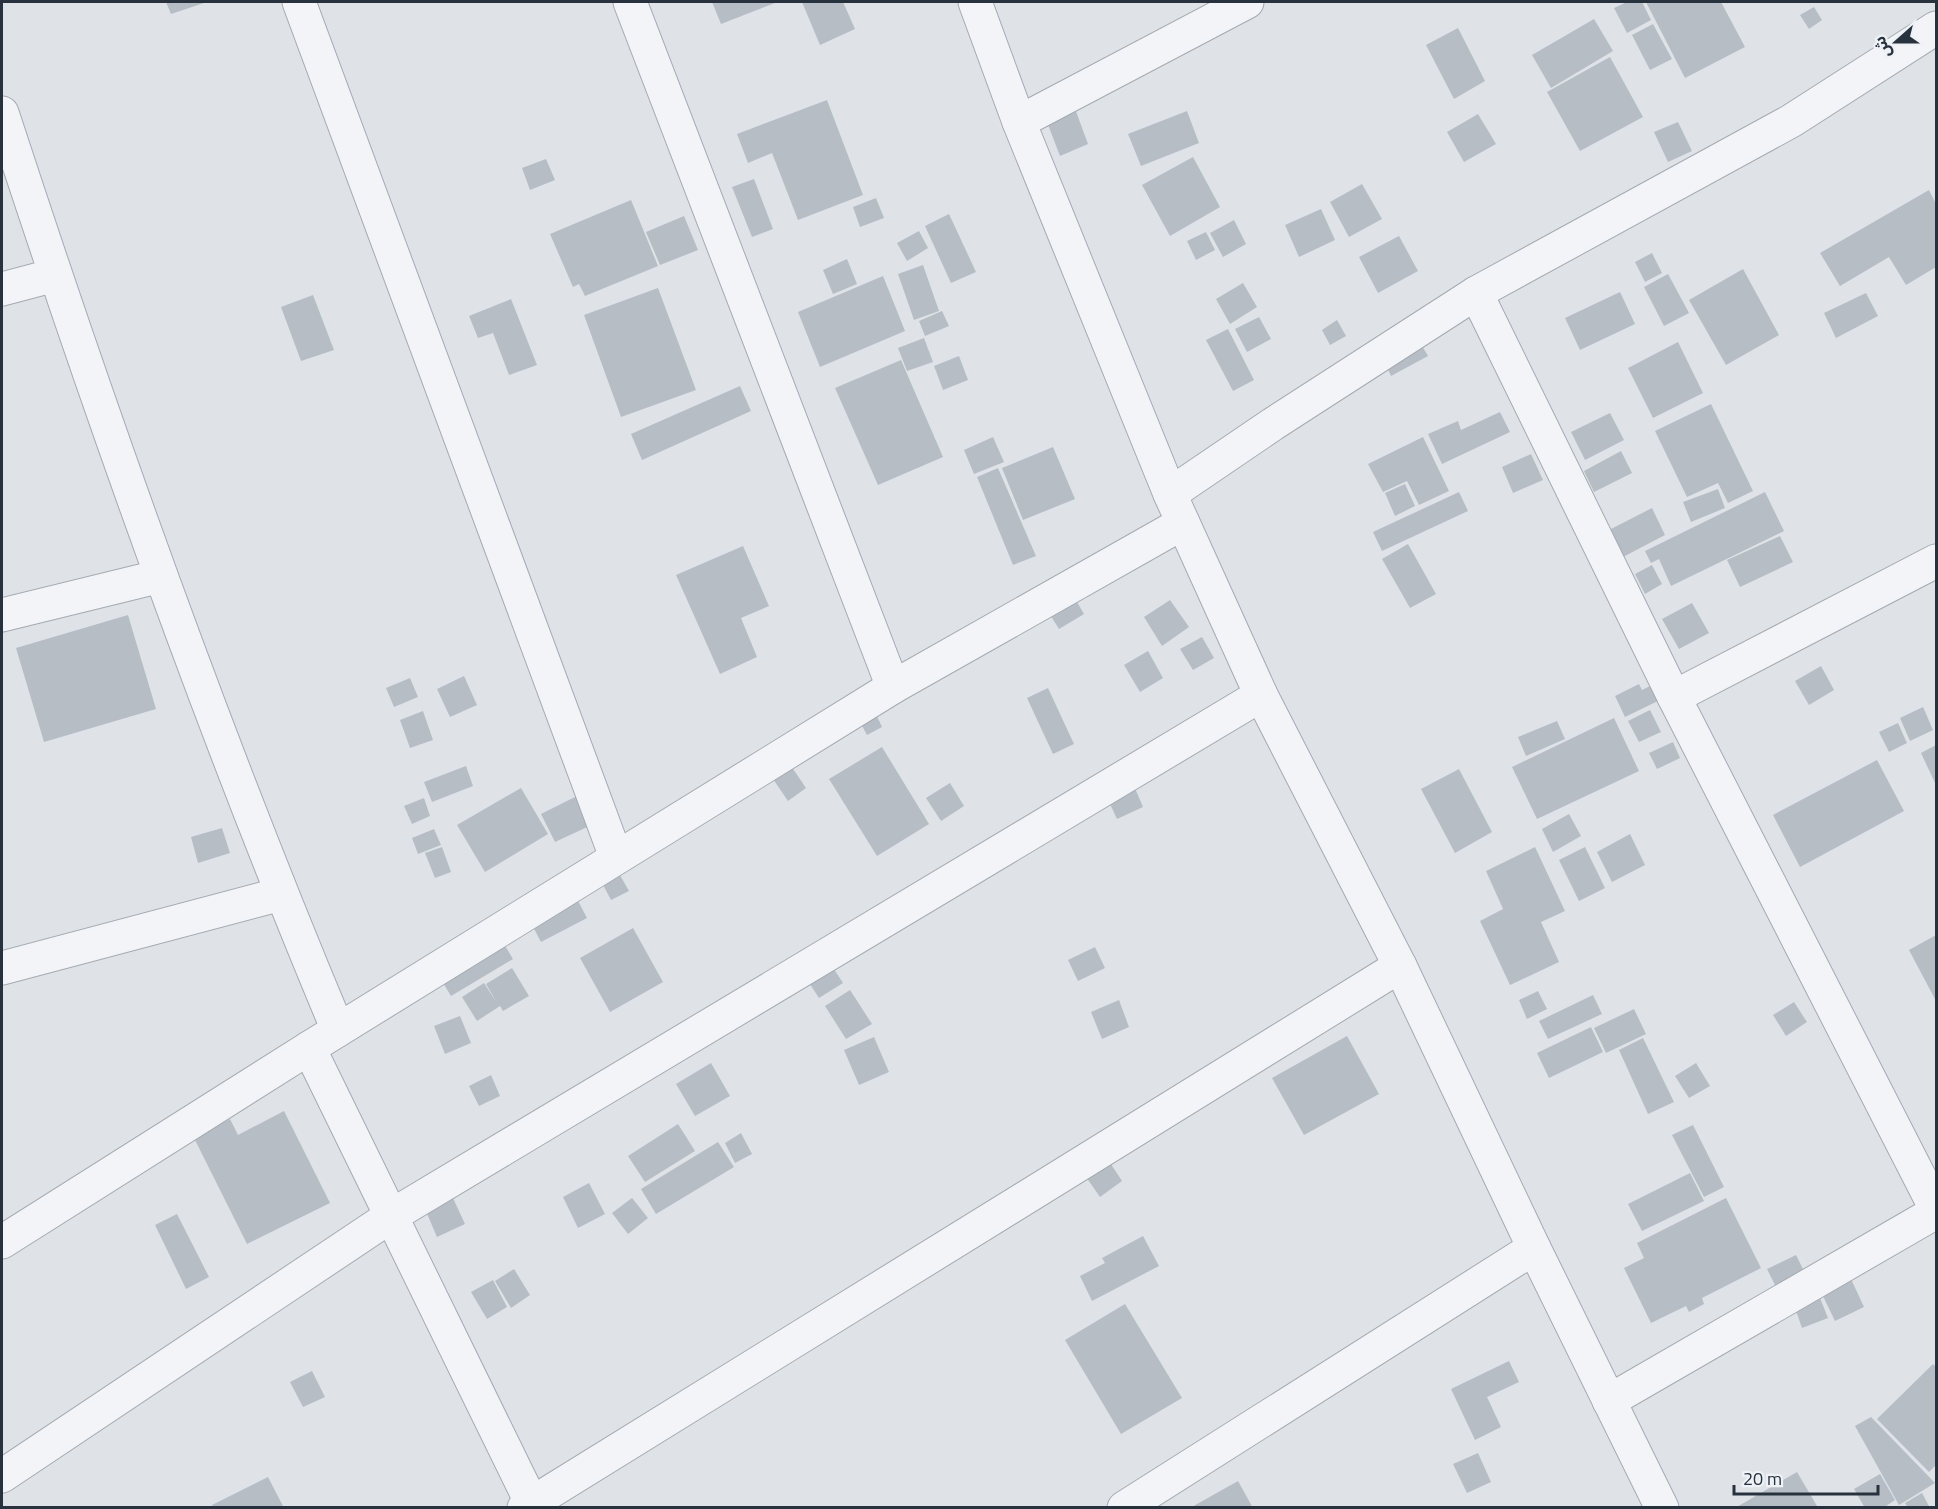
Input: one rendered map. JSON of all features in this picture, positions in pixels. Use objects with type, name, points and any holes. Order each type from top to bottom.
[{"type":"street","points":[[299,2],[616,857]]},
{"type":"street","points":[[630,2],[893,687]]},
{"type":"street","points":[[975,2],[1019,122],[1170,494],[1262,695],[1400,966],[1534,1248],[1662,1508]]},
{"type":"street","points":[[1019,122],[1247,2]]},
{"type":"street","points":[[1170,494],[1273,424],[1476,293],[1791,121],[1936,28]]},
{"type":"street","points":[[2,113],[55,275],[161,576],[281,894],[338,1030]]},
{"type":"street","points":[[2,289],[55,275]]},
{"type":"street","points":[[1476,293],[1674,698],[1936,1210],[1609,1401]]},
{"type":"street","points":[[2,1242],[309,1048],[893,687],[1184,523]]},
{"type":"street","points":[[1674,698],[1936,561]]},
{"type":"street","points":[[2,615],[161,576]]},
{"type":"street","points":[[2,1476],[391,1216],[1262,695]]},
{"type":"street","points":[[2,968],[281,894]]},
{"type":"street","points":[[309,1048],[530,1506],[1400,966]]},
{"type":"street","points":[[1124,1508],[1534,1248]]},
{"type":"building","points":[[166,2],[207,2],[171,14]]},
{"type":"building","points":[[712,2],[774,2],[775,3],[721,24]]},
{"type":"building","points":[[802,2],[843,2],[855,29],[820,45]]},
{"type":"building","points":[[1627,2],[1642,2],[1651,20],[1627,33],[1614,8]]},
{"type":"building","points":[[1646,2],[1721,2],[1745,47],[1685,78]]},
{"type":"building","points":[[1814,7],[1822,20],[1809,29],[1800,15]]},
{"type":"building","points":[[1594,19],[1613,51],[1551,88],[1532,55]]},
{"type":"building","points":[[1653,24],[1672,59],[1650,70],[1632,35]]},
{"type":"building","points":[[1458,28],[1485,81],[1454,99],[1426,45]]},
{"type":"building","points":[[1610,57],[1643,117],[1580,151],[1547,92]]},
{"type":"building","points":[[827,100],[863,195],[798,220],[772,153],[748,163],[737,134]]},
{"type":"building","points":[[1074,106],[1088,144],[1060,156],[1045,117]]},
{"type":"building","points":[[1187,111],[1199,143],[1141,166],[1128,134]]},
{"type":"building","points":[[1478,114],[1496,144],[1464,162],[1447,132]]},
{"type":"building","points":[[1678,122],[1692,151],[1668,162],[1654,132]]},
{"type":"building","points":[[1193,157],[1220,207],[1170,236],[1142,185]]},
{"type":"building","points":[[546,159],[555,180],[530,190],[522,168]]},
{"type":"building","points":[[754,179],[773,229],[752,237],[732,187]]},
{"type":"building","points":[[1362,184],[1382,219],[1349,237],[1330,202]]},
{"type":"building","points":[[1929,190],[1936,204],[1936,267],[1906,285],[1889,257],[1840,286],[1820,253]]},
{"type":"building","points":[[876,198],[884,218],[860,227],[853,207]]},
{"type":"building","points":[[631,200],[658,266],[585,296],[579,284],[573,287],[550,234]]},
{"type":"building","points":[[1321,209],[1335,240],[1299,257],[1285,225]]},
{"type":"building","points":[[949,214],[976,272],[951,283],[925,226]]},
{"type":"building","points":[[684,216],[698,250],[660,265],[646,232]]},
{"type":"building","points":[[1234,220],[1246,244],[1223,257],[1210,233]]},
{"type":"building","points":[[919,231],[928,248],[907,261],[897,243]]},
{"type":"building","points":[[1206,232],[1215,250],[1196,260],[1187,241]]},
{"type":"building","points":[[1399,236],[1418,271],[1378,293],[1359,257]]},
{"type":"building","points":[[1652,253],[1662,273],[1645,282],[1635,262]]},
{"type":"building","points":[[847,259],[857,284],[833,294],[823,270]]},
{"type":"building","points":[[923,265],[939,311],[914,320],[898,274]]},
{"type":"building","points":[[1743,269],[1779,335],[1726,365],[1689,300]]},
{"type":"building","points":[[1668,274],[1689,313],[1664,326],[1644,287]]},
{"type":"building","points":[[883,276],[905,331],[820,367],[798,312]]},
{"type":"building","points":[[1243,283],[1257,307],[1230,324],[1216,299]]},
{"type":"building","points":[[658,288],[696,390],[621,417],[584,315]]},
{"type":"building","points":[[1620,292],[1635,324],[1580,350],[1565,318]]},
{"type":"building","points":[[1866,293],[1878,316],[1836,338],[1824,313]]},
{"type":"building","points":[[313,295],[334,350],[301,361],[281,307]]},
{"type":"building","points":[[511,299],[537,365],[509,375],[493,333],[478,338],[469,316]]},
{"type":"building","points":[[942,311],[949,326],[925,336],[919,321]]},
{"type":"building","points":[[1259,317],[1271,339],[1247,352],[1235,329]]},
{"type":"building","points":[[1337,320],[1346,336],[1330,345],[1322,330]]},
{"type":"building","points":[[1228,329],[1254,380],[1233,391],[1206,340]]},
{"type":"building","points":[[924,338],[933,362],[907,371],[898,348]]},
{"type":"building","points":[[1678,342],[1703,393],[1653,418],[1628,368]]},
{"type":"building","points":[[1421,344],[1428,356],[1391,376],[1386,365]]},
{"type":"building","points":[[959,356],[968,380],[943,390],[934,366]]},
{"type":"building","points":[[901,360],[943,457],[878,485],[835,388]]},
{"type":"building","points":[[740,386],[751,411],[642,460],[631,434]]},
{"type":"building","points":[[1711,404],[1753,491],[1728,503],[1718,483],[1687,497],[1655,431]]},
{"type":"building","points":[[1500,412],[1510,432],[1442,464],[1428,434],[1458,421],[1461,430]]},
{"type":"building","points":[[1610,413],[1624,440],[1585,460],[1571,432]]},
{"type":"building","points":[[993,437],[1004,462],[974,474],[964,450]]},
{"type":"building","points":[[1423,437],[1449,491],[1419,505],[1407,481],[1383,492],[1368,464]]},
{"type":"building","points":[[1053,447],[1075,499],[1023,520],[1002,468]]},
{"type":"building","points":[[1621,451],[1632,473],[1594,492],[1584,471]]},
{"type":"building","points":[[1531,454],[1543,480],[1513,493],[1502,467]]},
{"type":"building","points":[[998,468],[1036,556],[1013,565],[977,477]]},
{"type":"building","points":[[1405,484],[1415,506],[1395,516],[1385,493]]},
{"type":"building","points":[[1718,489],[1725,508],[1691,522],[1683,502]]},
{"type":"building","points":[[1459,492],[1468,511],[1382,551],[1373,532]]},
{"type":"building","points":[[1765,492],[1784,531],[1671,586],[1659,559],[1651,563],[1645,551]]},
{"type":"building","points":[[1652,508],[1665,535],[1623,557],[1609,530]]},
{"type":"building","points":[[1780,536],[1793,562],[1740,587],[1727,560]]},
{"type":"building","points":[[1408,544],[1436,594],[1410,608],[1382,559]]},
{"type":"building","points":[[743,546],[769,606],[741,618],[757,657],[720,674],[676,575]]},
{"type":"building","points":[[1652,565],[1662,584],[1645,594],[1635,574]]},
{"type":"building","points":[[1070,590],[1084,614],[1059,629],[1044,605]]},
{"type":"building","points":[[1170,600],[1189,627],[1162,646],[1144,617]]},
{"type":"building","points":[[1692,603],[1709,633],[1679,649],[1662,619]]},
{"type":"building","points":[[128,615],[156,709],[44,742],[16,648]]},
{"type":"building","points":[[1202,637],[1214,658],[1193,670],[1180,649]]},
{"type":"building","points":[[1148,651],[1163,678],[1140,692],[1124,665]]},
{"type":"building","points":[[1821,666],[1834,690],[1809,705],[1795,681]]},
{"type":"building","points":[[464,676],[477,705],[450,717],[437,689]]},
{"type":"building","points":[[410,678],[418,697],[394,707],[386,688]]},
{"type":"building","points":[[1639,684],[1642,690],[1652,685],[1660,700],[1625,717],[1615,696]]},
{"type":"building","points":[[1048,688],[1074,744],[1053,754],[1027,698]]},
{"type":"building","points":[[1923,707],[1933,730],[1910,741],[1900,718]]},
{"type":"building","points":[[1650,710],[1661,732],[1639,742],[1628,721]]},
{"type":"building","points":[[423,711],[433,740],[410,748],[400,720]]},
{"type":"building","points":[[875,712],[882,727],[867,735],[859,720]]},
{"type":"building","points":[[1614,718],[1639,771],[1537,819],[1512,767]]},
{"type":"building","points":[[1557,721],[1565,739],[1526,756],[1518,737]]},
{"type":"building","points":[[1898,723],[1907,743],[1889,752],[1879,732]]},
{"type":"building","points":[[1673,742],[1680,758],[1657,769],[1649,753]]},
{"type":"building","points":[[1936,745],[1936,785],[1921,753]]},
{"type":"building","points":[[882,747],[929,824],[877,856],[829,779]]},
{"type":"building","points":[[1877,760],[1904,811],[1800,867],[1773,815]]},
{"type":"building","points":[[789,763],[806,788],[788,801],[771,776]]},
{"type":"building","points":[[466,766],[473,786],[432,802],[424,782]]},
{"type":"building","points":[[1459,769],[1492,832],[1455,853],[1421,789]]},
{"type":"building","points":[[1131,779],[1143,807],[1117,819],[1104,791]]},
{"type":"building","points":[[950,783],[964,806],[941,821],[926,798]]},
{"type":"building","points":[[521,788],[548,834],[485,872],[457,825]]},
{"type":"building","points":[[583,793],[598,822],[555,842],[541,814]]},
{"type":"building","points":[[424,798],[430,816],[412,824],[404,806]]},
{"type":"building","points":[[1569,814],[1581,836],[1553,852],[1542,829]]},
{"type":"building","points":[[222,828],[230,853],[198,863],[191,837]]},
{"type":"building","points":[[434,829],[441,845],[418,854],[412,838]]},
{"type":"building","points":[[1630,834],[1645,865],[1612,882],[1597,852]]},
{"type":"building","points":[[442,847],[451,872],[435,878],[425,853]]},
{"type":"building","points":[[1535,847],[1565,911],[1541,922],[1559,962],[1510,985],[1480,921],[1503,909],[1486,871]]},
{"type":"building","points":[[1585,847],[1605,888],[1579,901],[1559,860]]},
{"type":"building","points":[[617,870],[629,891],[611,900],[600,879]]},
{"type":"building","points":[[577,899],[587,918],[541,942],[531,923]]},
{"type":"building","points":[[633,928],[663,982],[610,1012],[580,958]]},
{"type":"building","points":[[1936,935],[1936,1001],[1909,950]]},
{"type":"building","points":[[501,939],[513,959],[451,996],[439,976]]},
{"type":"building","points":[[1095,947],[1105,968],[1078,981],[1068,960]]},
{"type":"building","points":[[828,960],[843,983],[819,998],[804,975]]},
{"type":"building","points":[[512,968],[529,996],[503,1011],[500,1006],[477,1021],[462,997],[484,983],[497,1003],[486,984]]},
{"type":"building","points":[[850,990],[872,1024],[846,1039],[825,1006]]},
{"type":"building","points":[[1538,991],[1547,1009],[1527,1019],[1519,1000]]},
{"type":"building","points":[[1593,995],[1602,1014],[1548,1039],[1539,1021]]},
{"type":"building","points":[[1119,1000],[1129,1027],[1102,1039],[1091,1012]]},
{"type":"building","points":[[1794,1002],[1807,1022],[1786,1036],[1773,1015]]},
{"type":"building","points":[[1634,1009],[1646,1034],[1606,1053],[1594,1028]]},
{"type":"building","points":[[460,1016],[471,1043],[445,1054],[434,1026]]},
{"type":"building","points":[[1591,1027],[1603,1052],[1549,1078],[1537,1053]]},
{"type":"building","points":[[1347,1036],[1379,1094],[1304,1135],[1272,1078]]},
{"type":"building","points":[[874,1037],[889,1072],[859,1085],[844,1050]]},
{"type":"building","points":[[1643,1038],[1674,1102],[1648,1114],[1619,1050]]},
{"type":"building","points":[[711,1063],[730,1096],[695,1116],[676,1084]]},
{"type":"building","points":[[1696,1063],[1710,1086],[1689,1098],[1675,1076]]},
{"type":"building","points":[[491,1075],[500,1096],[479,1106],[469,1086]]},
{"type":"building","points":[[284,1111],[330,1203],[247,1244],[194,1138],[230,1119],[238,1135]]},
{"type":"building","points":[[678,1124],[695,1151],[645,1182],[628,1156]]},
{"type":"building","points":[[1693,1125],[1724,1187],[1704,1197],[1672,1135]]},
{"type":"building","points":[[741,1133],[752,1154],[735,1163],[725,1143]]},
{"type":"building","points":[[718,1142],[734,1167],[656,1214],[641,1189]]},
{"type":"building","points":[[1107,1158],[1122,1181],[1100,1197],[1084,1174]]},
{"type":"building","points":[[1690,1173],[1704,1201],[1642,1231],[1628,1204]]},
{"type":"building","points":[[589,1183],[605,1214],[578,1228],[563,1197]]},
{"type":"building","points":[[452,1196],[465,1224],[437,1237],[425,1209]]},
{"type":"building","points":[[632,1198],[648,1218],[628,1234],[612,1213]]},
{"type":"building","points":[[1726,1198],[1761,1268],[1702,1298],[1704,1304],[1689,1312],[1686,1306],[1651,1323],[1624,1268],[1644,1258],[1637,1243]]},
{"type":"building","points":[[177,1214],[209,1277],[186,1289],[155,1225]]},
{"type":"building","points":[[1143,1236],[1159,1266],[1092,1301],[1080,1276],[1105,1263],[1102,1258]]},
{"type":"building","points":[[1796,1255],[1808,1279],[1779,1293],[1767,1269]]},
{"type":"building","points":[[514,1269],[530,1295],[511,1308],[495,1281]]},
{"type":"building","points":[[1851,1279],[1864,1307],[1835,1321],[1822,1294]]},
{"type":"building","points":[[493,1280],[507,1307],[487,1319],[471,1292]]},
{"type":"building","points":[[1818,1293],[1828,1318],[1802,1328],[1793,1302]]},
{"type":"building","points":[[1125,1304],[1182,1398],[1121,1434],[1065,1340]]},
{"type":"building","points":[[1509,1361],[1519,1382],[1487,1397],[1501,1427],[1475,1440],[1451,1389]]},
{"type":"building","points":[[1933,1364],[1936,1367],[1936,1465],[1929,1472],[1877,1419]]},
{"type":"building","points":[[312,1371],[325,1397],[303,1407],[290,1382]]},
{"type":"building","points":[[1871,1417],[1935,1483],[1899,1505],[1855,1426]]},
{"type":"building","points":[[1478,1453],[1491,1482],[1467,1493],[1453,1464]]},
{"type":"building","points":[[1797,1472],[1817,1506],[1735,1508]]},
{"type":"building","points":[[1880,1474],[1895,1500],[1883,1508],[1865,1508],[1854,1489]]},
{"type":"building","points":[[268,1477],[284,1508],[213,1508],[212,1505]]},
{"type":"building","points":[[1238,1481],[1253,1508],[1190,1508]]},
{"type":"building","points":[[1922,1493],[1930,1508],[1908,1508],[1905,1503]]}]
